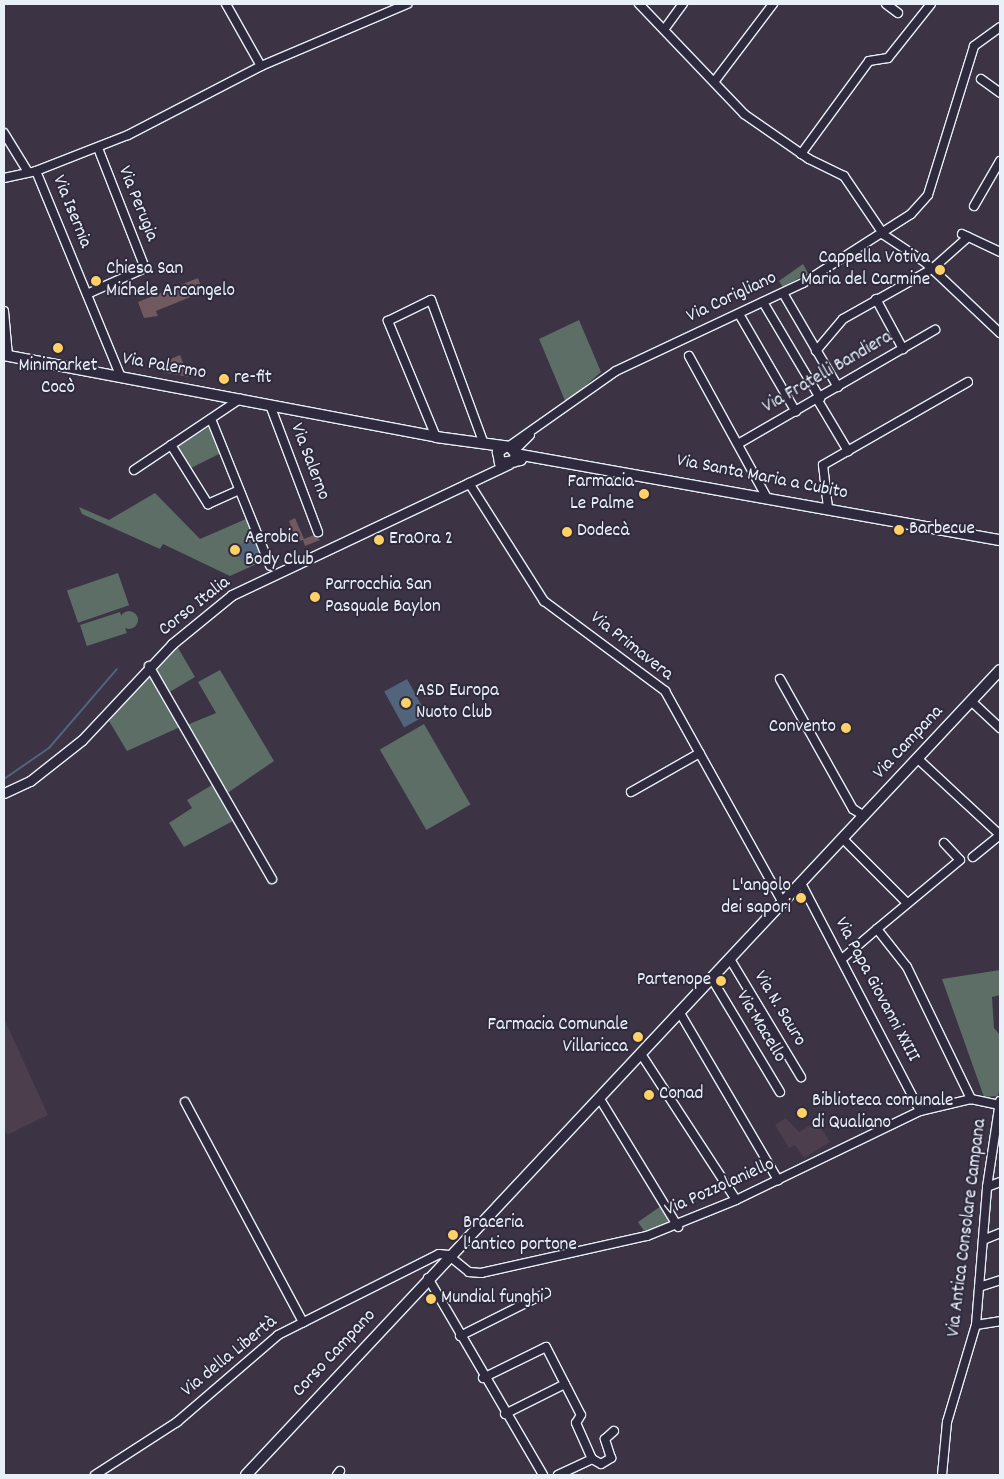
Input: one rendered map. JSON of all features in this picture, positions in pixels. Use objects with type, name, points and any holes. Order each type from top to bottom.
[{"type":"main road","name":"Via Palermo","points":[[6,356],[436,437],[484,444],[511,454]]},
{"type":"main road","points":[[484,444],[497,456]]},
{"type":"main road","name":"Via Santa Maria a Cubito","points":[[511,454],[532,453],[1000,540]]},
{"type":"main road","points":[[497,456],[511,454]]},
{"type":"main road","points":[[497,456],[511,454],[549,456]]},
{"type":"main road","name":"Via Campana","points":[[641,1054],[802,885],[1000,670]]},
{"type":"main road","name":"Corso Campano","points":[[246,1475],[448,1255],[600,1099],[641,1054]]},
{"type":"street","points":[[226,4],[261,66]]},
{"type":"street","points":[[4,178],[36,171],[98,148],[261,66],[407,4]]},
{"type":"street","points":[[639,4],[666,27],[744,114],[801,154],[844,176],[884,235],[932,269],[1000,333]]},
{"type":"street","points":[[666,27],[683,4]]},
{"type":"street","points":[[714,82],[773,4]]},
{"type":"street","points":[[886,4],[898,13]]},
{"type":"street","points":[[801,154],[869,61],[888,58],[931,4]]},
{"type":"street","name":"Via Corigliano","points":[[511,454],[536,428],[616,371],[783,293],[884,235],[928,195],[965,64],[982,35],[1000,27]]},
{"type":"street","points":[[981,79],[1000,93]]},
{"type":"street","points":[[4,132],[28,172]]},
{"type":"street","name":"Via Perugia","points":[[87,294],[145,268],[98,148]]},
{"type":"street","points":[[974,206],[1000,161]]},
{"type":"street","name":"Via Isernia","points":[[36,171],[121,377]]},
{"type":"street","points":[[816,351],[843,319],[932,269],[965,236],[1000,252]]},
{"type":"street","points":[[783,293],[838,387]]},
{"type":"street","points":[[876,299],[903,348]]},
{"type":"street","points":[[436,437],[388,321],[431,300],[484,444]]},
{"type":"street","points":[[763,302],[848,451]]},
{"type":"street","points":[[4,311],[6,356]]},
{"type":"street","points":[[739,314],[796,412]]},
{"type":"street","name":"Via Fratelli Bandiera","points":[[738,444],[819,399],[935,330]]},
{"type":"street","points":[[689,356],[766,496]]},
{"type":"street","points":[[828,508],[823,465],[968,382]]},
{"type":"street","points":[[134,470],[240,399]]},
{"type":"street","name":"Via Salerno","points":[[270,405],[318,532]]},
{"type":"street","points":[[211,419],[270,566]]},
{"type":"street","points":[[469,483],[526,442],[536,428]]},
{"type":"street","points":[[526,442],[532,453]]},
{"type":"street","points":[[171,445],[208,504],[239,490]]},
{"type":"street","points":[[469,483],[491,470],[497,456]]},
{"type":"street","name":"Corso Italia","points":[[4,793],[30,781],[82,740],[149,666],[197,622],[251,584],[469,483]]},
{"type":"street","name":"Via Primavera","points":[[469,483],[544,601],[665,691],[783,903]]},
{"type":"street","points":[[149,666],[272,880]]},
{"type":"street","points":[[780,679],[853,809],[864,816]]},
{"type":"street","points":[[971,701],[1000,728]]},
{"type":"street","points":[[630,792],[700,753]]},
{"type":"street","points":[[918,759],[1000,835],[973,857]]},
{"type":"street","points":[[843,839],[907,903]]},
{"type":"street","points":[[842,959],[960,860],[944,843]]},
{"type":"street","name":"Via Papa Giovanni XXIII","points":[[802,885],[920,1111]]},
{"type":"street","points":[[877,929],[907,967],[970,1099]]},
{"type":"street","name":"Via N. Sauro","points":[[730,959],[801,1077]]},
{"type":"street","name":"Via Macello","points":[[712,978],[780,1092]]},
{"type":"street","points":[[680,1013],[778,1180]]},
{"type":"street","points":[[641,1054],[736,1200]]},
{"type":"street","points":[[600,1099],[678,1226]]},
{"type":"street","name":"Via Pozzolaniello","points":[[448,1255],[465,1270],[481,1273],[678,1226],[920,1111],[970,1099],[1000,1103]]},
{"type":"street","points":[[185,1102],[302,1322]]},
{"type":"street","name":"Via Antica Consolare Campana","points":[[942,1475],[947,1422],[976,1325],[987,1187],[1000,1103]]},
{"type":"street","points":[[987,1187],[1000,1182]]},
{"type":"street","points":[[983,1240],[1000,1234]]},
{"type":"street","name":"Via della Libertà","points":[[95,1475],[178,1422],[266,1344],[302,1322],[438,1254],[448,1255]]},
{"type":"street","points":[[428,1278],[483,1378],[543,1475]]},
{"type":"street","points":[[979,1287],[1000,1280]]},
{"type":"street","points":[[460,1336],[546,1293]]},
{"type":"street","points":[[976,1325],[1000,1321]]},
{"type":"street","points":[[483,1378],[546,1347],[581,1415],[576,1423],[592,1459],[601,1464],[610,1458],[606,1439],[614,1431]]},
{"type":"street","points":[[505,1414],[565,1384]]},
{"type":"street","points":[[558,1475],[592,1459]]},
{"type":"shaded area","points":[[4,1018],[48,1115],[7,1135],[4,1128]]},
{"type":"shaded area","points":[[786,1118],[799,1132],[817,1121],[830,1142],[804,1158],[795,1145],[789,1148],[775,1125]]},
{"type":"green space","points":[[803,264],[808,273],[783,287],[779,281]]},
{"type":"green space","points":[[579,320],[601,372],[566,403],[539,339]]},
{"type":"green space","points":[[210,426],[221,453],[191,468],[177,447]]},
{"type":"green space","points":[[155,493],[200,539],[246,519],[263,561],[230,576],[163,544],[160,549],[82,514],[79,507],[109,520]]},
{"type":"green space","points":[[118,573],[129,605],[78,623],[67,591]]},
{"type":"green space","points":[[129,611],[135,614],[138,620],[135,626],[129,629],[123,626],[120,620],[123,614]]},
{"type":"green space","points":[[120,612],[127,633],[87,646],[80,625]]},
{"type":"green space","points":[[177,646],[195,677],[168,693],[154,669]]},
{"type":"green space","points":[[220,670],[274,761],[226,794],[187,725],[216,713],[198,682]]},
{"type":"green space","points":[[149,674],[180,727],[127,751],[109,721]]},
{"type":"green space","points":[[424,724],[471,805],[426,830],[380,750]]},
{"type":"green space","points":[[212,785],[233,821],[184,847],[169,823],[192,808],[187,800]]},
{"type":"green space","points":[[1000,970],[1000,995],[992,997],[994,1028],[1000,1035],[1000,1085],[998,1096],[984,1097],[942,979]]},
{"type":"green space","points":[[661,1206],[672,1225],[646,1234],[638,1222]]},
{"type":"water","points":[[249,541],[257,544],[260,552],[257,560],[249,563],[241,560],[238,552],[241,544]]},
{"type":"water","name":"ASD Europa Nuoto Club","points":[[407,679],[427,715],[404,727],[384,692]]},
{"type":"building","points":[[198,278],[203,292],[156,311],[158,316],[144,318],[138,302]]},
{"type":"building","points":[[180,355],[189,377],[162,372],[159,364]]},
{"type":"building","points":[[295,518],[304,539],[314,535],[320,540],[305,546],[303,540],[297,542],[289,521]]},
{"type":"waterway","points":[[4,779],[49,748],[117,669]]},
{"type":"place","name":"Cappella Votiva Maria del Carmine","points":[[940,270]]},
{"type":"place","name":"Chiesa San Michele Arcangelo","points":[[96,281]]},
{"type":"place","name":"Minimarket Cocò","points":[[58,348]]},
{"type":"place","name":"re-fit","points":[[224,379]]},
{"type":"place","name":"Farmacia Le Palme","points":[[644,494]]},
{"type":"place","name":"Barbecue","points":[[899,530]]},
{"type":"place","name":"Dodecà","points":[[567,532]]},
{"type":"place","name":"EraOra 2","points":[[379,540]]},
{"type":"place","name":"Aerobic Body Club","points":[[235,550]]},
{"type":"place","name":"Parrocchia San Pasquale Baylon","points":[[315,597]]},
{"type":"place","name":"ASD Europa Nuoto Club","points":[[406,703]]},
{"type":"place","name":"Convento","points":[[846,728]]},
{"type":"place","name":"L'angolo dei sapori","points":[[801,898]]},
{"type":"place","name":"Partenope","points":[[721,981]]},
{"type":"place","name":"Farmacia Comunale Villaricca","points":[[638,1037]]},
{"type":"place","name":"Conad","points":[[649,1095]]},
{"type":"place","name":"Biblioteca comunale di Qualiano","points":[[802,1113]]},
{"type":"place","name":"Braceria l'antico portone","points":[[453,1235]]},
{"type":"place","name":"Mundial funghi","points":[[431,1299]]}]
